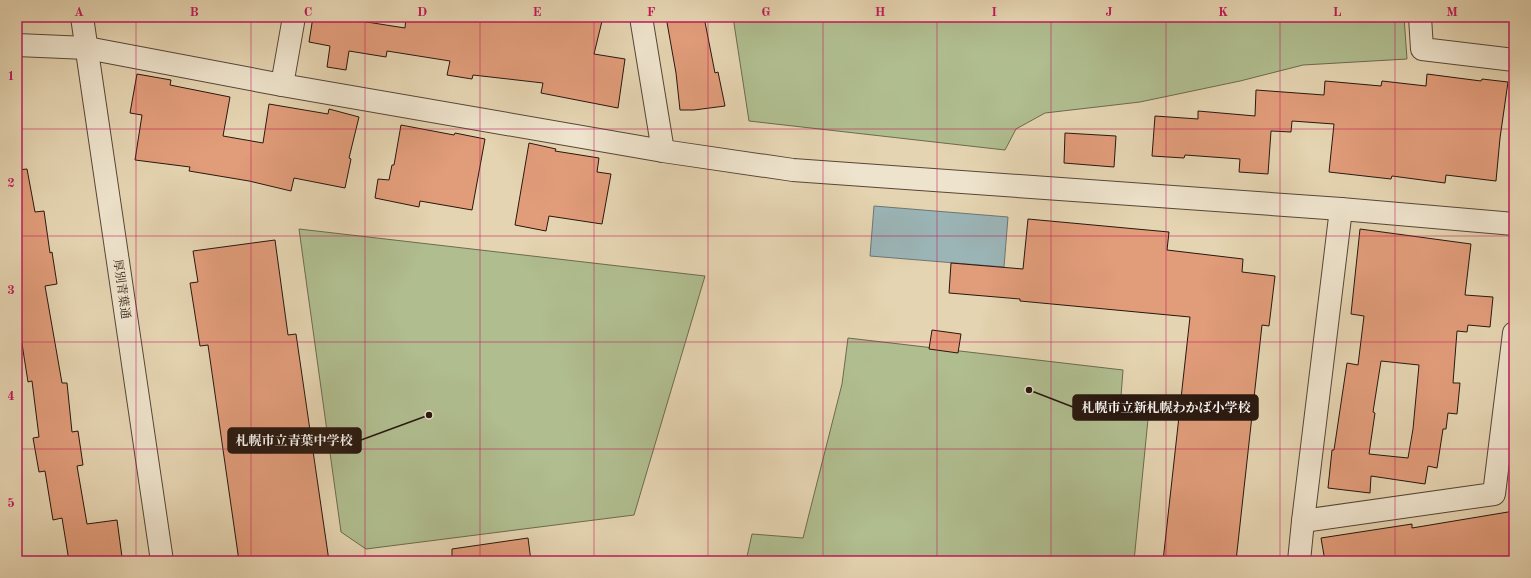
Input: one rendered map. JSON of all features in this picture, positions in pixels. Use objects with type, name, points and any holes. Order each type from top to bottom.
[{"type":"street","name":"厚別青葉通","points":[[82,17],[162,561]]},
{"type":"street","points":[[282,85],[294,17]]},
{"type":"street","points":[[641,17],[663,152]]},
{"type":"street","points":[[1420,17],[1422,49],[1514,60]]},
{"type":"street","points":[[17,45],[87,48],[282,85],[663,152],[793,170],[1340,209],[1514,224]]},
{"type":"street","points":[[1299,561],[1340,209]]},
{"type":"street","points":[[1303,521],[1494,494],[1514,333]]},
{"type":"green space","points":[[733,17],[1404,17],[1407,59],[1303,65],[1240,81],[1140,102],[1045,113],[1016,129],[1005,150],[749,121]]},
{"type":"green space","points":[[299,229],[705,276],[634,515],[366,549],[341,532]]},
{"type":"green space","points":[[848,338],[1123,370],[1121,396],[1150,399],[1134,561],[746,561],[752,534],[803,538],[842,384]]},
{"type":"water","points":[[874,206],[1008,217],[1004,267],[870,256]]},
{"type":"building","points":[[313,17],[335,17],[405,28],[406,17],[603,17],[594,54],[625,59],[618,108],[541,93],[543,83],[473,75],[472,79],[447,75],[450,61],[387,51],[386,57],[349,51],[346,70],[327,67],[330,46],[309,42]]},
{"type":"building","points":[[666,17],[704,17],[715,73],[718,72],[725,106],[694,110],[680,110],[676,73]]},
{"type":"building","points":[[137,74],[171,80],[170,85],[230,97],[223,136],[263,143],[269,104],[328,114],[329,109],[359,117],[349,158],[351,159],[345,188],[294,178],[291,191],[249,181],[189,171],[190,167],[135,160],[142,115],[130,113]]},
{"type":"building","points":[[1427,74],[1481,81],[1482,79],[1508,82],[1500,138],[1496,181],[1446,175],[1445,183],[1392,176],[1391,179],[1329,172],[1334,124],[1292,121],[1291,132],[1271,131],[1268,174],[1239,172],[1240,159],[1185,155],[1184,158],[1152,156],[1155,116],[1198,119],[1198,111],[1255,116],[1256,90],[1324,95],[1325,81],[1381,86],[1382,81],[1426,86]]},
{"type":"building","points":[[401,125],[485,139],[472,210],[420,201],[419,207],[375,198],[378,179],[389,180],[392,165],[394,165]]},
{"type":"building","points":[[1065,133],[1116,136],[1114,167],[1064,163]]},
{"type":"building","points":[[529,143],[556,149],[555,151],[599,158],[597,172],[611,174],[602,224],[549,216],[546,231],[515,225]]},
{"type":"building","points":[[27,169],[35,212],[44,211],[50,253],[52,252],[57,284],[45,286],[62,383],[67,383],[72,432],[78,431],[83,465],[77,466],[87,524],[117,520],[122,557],[97,561],[69,561],[62,518],[53,520],[45,471],[39,472],[33,438],[39,437],[32,381],[28,382],[17,312],[17,170]]},
{"type":"building","points":[[1028,219],[1169,232],[1167,250],[1243,259],[1242,272],[1275,276],[1269,326],[1262,325],[1236,561],[1163,561],[1190,317],[949,293],[951,263],[1023,269]]},
{"type":"building","points":[[1360,229],[1471,244],[1465,295],[1493,297],[1490,327],[1468,325],[1467,332],[1457,331],[1453,383],[1460,383],[1457,414],[1448,413],[1446,429],[1443,429],[1437,468],[1428,466],[1425,484],[1371,476],[1370,493],[1328,488],[1332,450],[1334,450],[1347,363],[1358,365],[1364,316],[1351,314]],"holes":[[[1381,361],[1419,365],[1413,429],[1408,458],[1369,454],[1375,413],[1373,412]]]},
{"type":"building","points":[[275,240],[288,335],[296,334],[329,561],[239,561],[208,345],[200,346],[190,283],[198,282],[193,251]]},
{"type":"building","points":[[932,330],[961,334],[958,353],[929,349]]},
{"type":"building","points":[[1514,511],[1514,561],[1325,561],[1321,538],[1412,524],[1412,528]]},
{"type":"building","points":[[528,538],[531,561],[452,561],[452,549]]},
{"type":"place","name":"札幌市立新札幌わかば小学校","points":[[1029,390]]},
{"type":"place","name":"札幌市立青葉中学校","points":[[429,415]]}]
